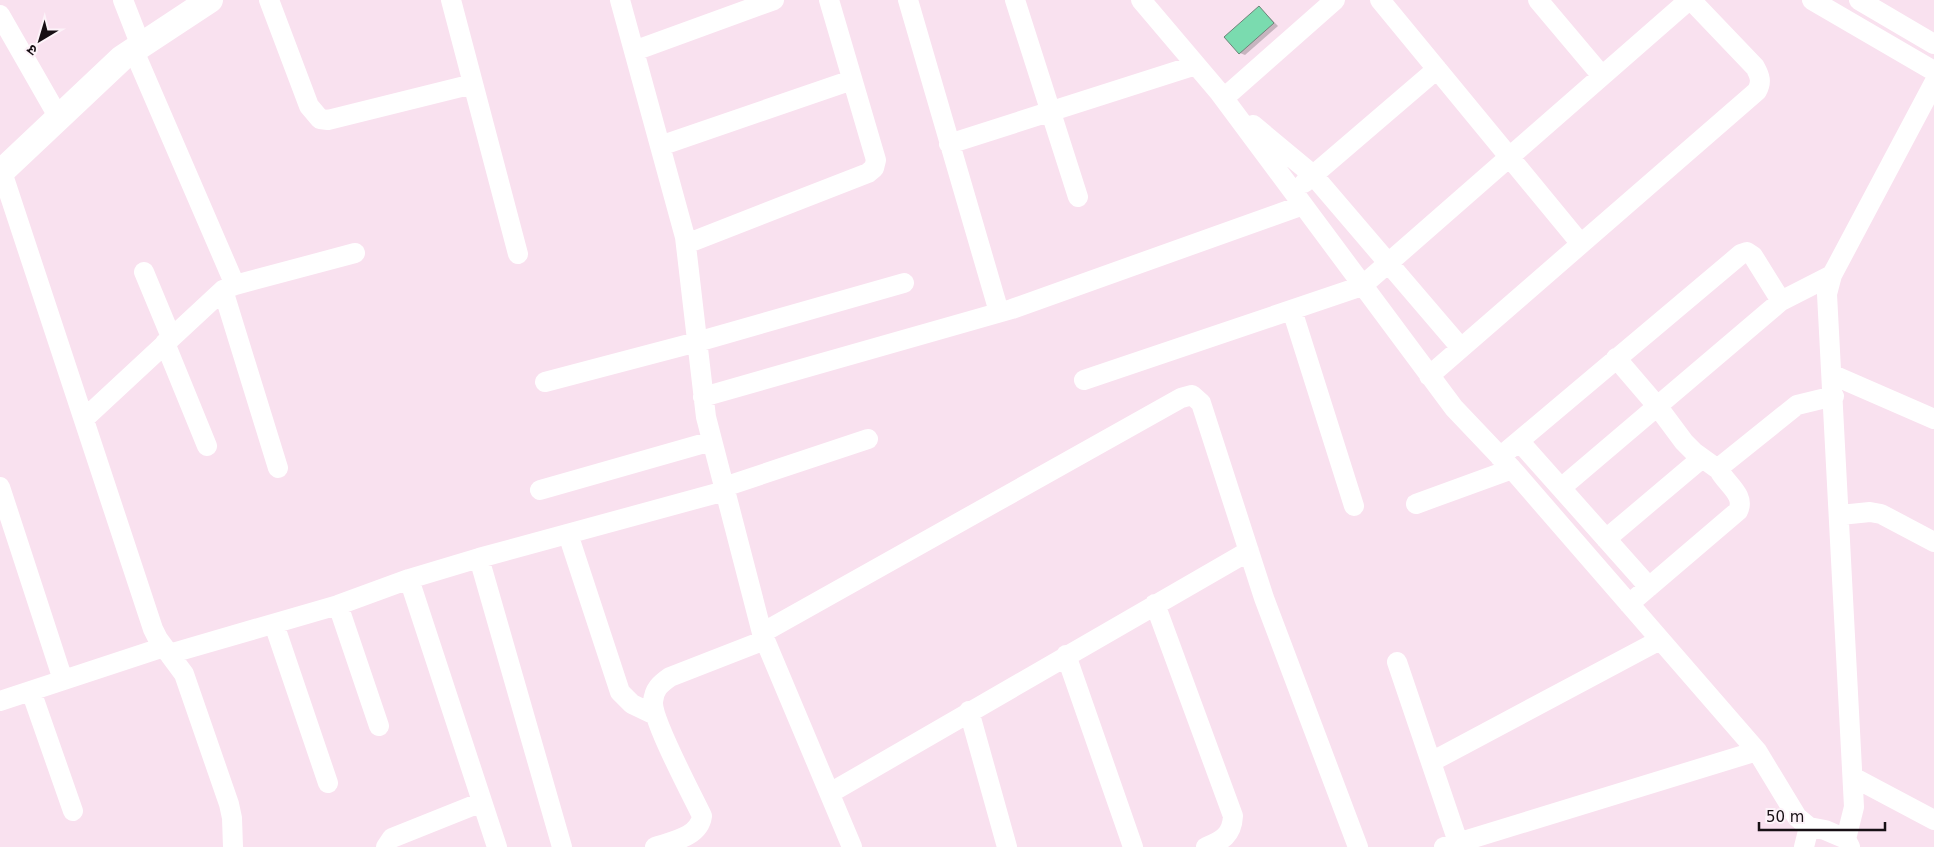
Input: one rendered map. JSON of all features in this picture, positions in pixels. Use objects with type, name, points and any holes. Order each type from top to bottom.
[{"type":"main road","points":[[1,172],[122,58],[210,0]]},
{"type":"street","points":[[123,0],[137,48],[229,288],[278,468]]},
{"type":"street","points":[[269,0],[309,106],[320,119],[328,120],[473,84]]},
{"type":"street","points":[[451,0],[518,254]]},
{"type":"street","points":[[620,0],[686,244],[703,397],[724,489],[764,637],[852,847]]},
{"type":"street","points":[[634,51],[774,0]]},
{"type":"street","points":[[686,244],[868,173],[874,168],[876,160],[829,0]]},
{"type":"street","points":[[908,0],[999,312]]},
{"type":"street","points":[[1015,0],[1078,197]]},
{"type":"street","points":[[1141,0],[1226,101],[1454,408],[1506,463],[1757,752],[1797,816],[1809,827],[1825,830],[1848,843],[1854,807],[1853,777],[1828,294],[1832,275],[1933,83],[1812,0]]},
{"type":"street","points":[[1226,101],[1335,0]]},
{"type":"street","points":[[1380,0],[1581,244]]},
{"type":"street","points":[[1538,0],[1602,76]]},
{"type":"street","points":[[1084,380],[1362,286],[1690,0],[1755,67],[1760,76],[1760,84],[1757,91],[1429,376]]},
{"type":"street","points":[[1859,0],[1934,44]]},
{"type":"street","points":[[0,15],[59,118]]},
{"type":"street","points":[[1912,31],[1934,26]]},
{"type":"street","points":[[949,144],[1196,65]]},
{"type":"street","points":[[703,397],[999,312],[1298,199],[1313,175],[1437,69]]},
{"type":"street","points":[[660,146],[852,80]]},
{"type":"street","points":[[1226,101],[1313,175],[1461,348]]},
{"type":"street","points":[[1,172],[153,629],[184,674],[229,804],[232,818],[233,847]]},
{"type":"street","points":[[1416,504],[1506,463],[1519,441],[1741,254],[1747,252],[1752,256],[1781,301]]},
{"type":"street","points":[[84,419],[168,340],[229,288],[355,253]]},
{"type":"street","points":[[144,272],[207,446]]},
{"type":"street","points":[[1561,488],[1781,301],[1832,275]]},
{"type":"street","points":[[545,382],[697,342],[904,283]]},
{"type":"street","points":[[1292,310],[1354,506]]},
{"type":"street","points":[[1616,358],[1658,407],[1684,442],[1702,458],[1720,470],[1740,498],[1741,505],[1738,511],[1629,604]]},
{"type":"street","points":[[1833,375],[1932,412]]},
{"type":"street","points":[[655,847],[690,834],[698,828],[702,816],[655,715],[654,693],[659,684],[670,677],[764,637],[1181,398],[1192,396],[1201,403],[1264,598],[1358,847]]},
{"type":"street","points":[[1720,470],[1721,466],[1797,405],[1834,396]]},
{"type":"street","points":[[0,701],[63,680],[167,650],[274,624],[479,558],[724,489],[868,439]]},
{"type":"street","points":[[540,490],[712,441]]},
{"type":"street","points":[[1519,441],[1649,586]]},
{"type":"street","points":[[1606,539],[1702,458]]},
{"type":"street","points":[[0,487],[63,680]]},
{"type":"street","points":[[1840,515],[1870,512],[1881,514],[1934,542]]},
{"type":"street","points":[[568,534],[620,692],[632,704],[655,715]]},
{"type":"street","points":[[830,793],[1248,550]]},
{"type":"street","points":[[479,558],[562,847]]},
{"type":"street","points":[[409,579],[497,847]]},
{"type":"street","points":[[338,604],[379,726]]},
{"type":"street","points":[[1155,604],[1233,816],[1232,826],[1228,835],[1220,842],[1206,847]]},
{"type":"street","points":[[274,624],[328,783]]},
{"type":"street","points":[[1431,762],[1660,640]]},
{"type":"street","points":[[1066,655],[1133,847]]},
{"type":"street","points":[[1396,662],[1431,762],[1451,844],[1757,752]]},
{"type":"street","points":[[31,690],[73,811]]},
{"type":"street","points":[[969,711],[1007,847]]},
{"type":"street","points":[[1853,777],[1934,820]]},
{"type":"street","points":[[386,847],[392,838],[482,802]]},
{"type":"street","points":[[1804,847],[1809,827]]},
{"type":"building","points":[[1259,6],[1274,23],[1239,54],[1224,37]]}]
